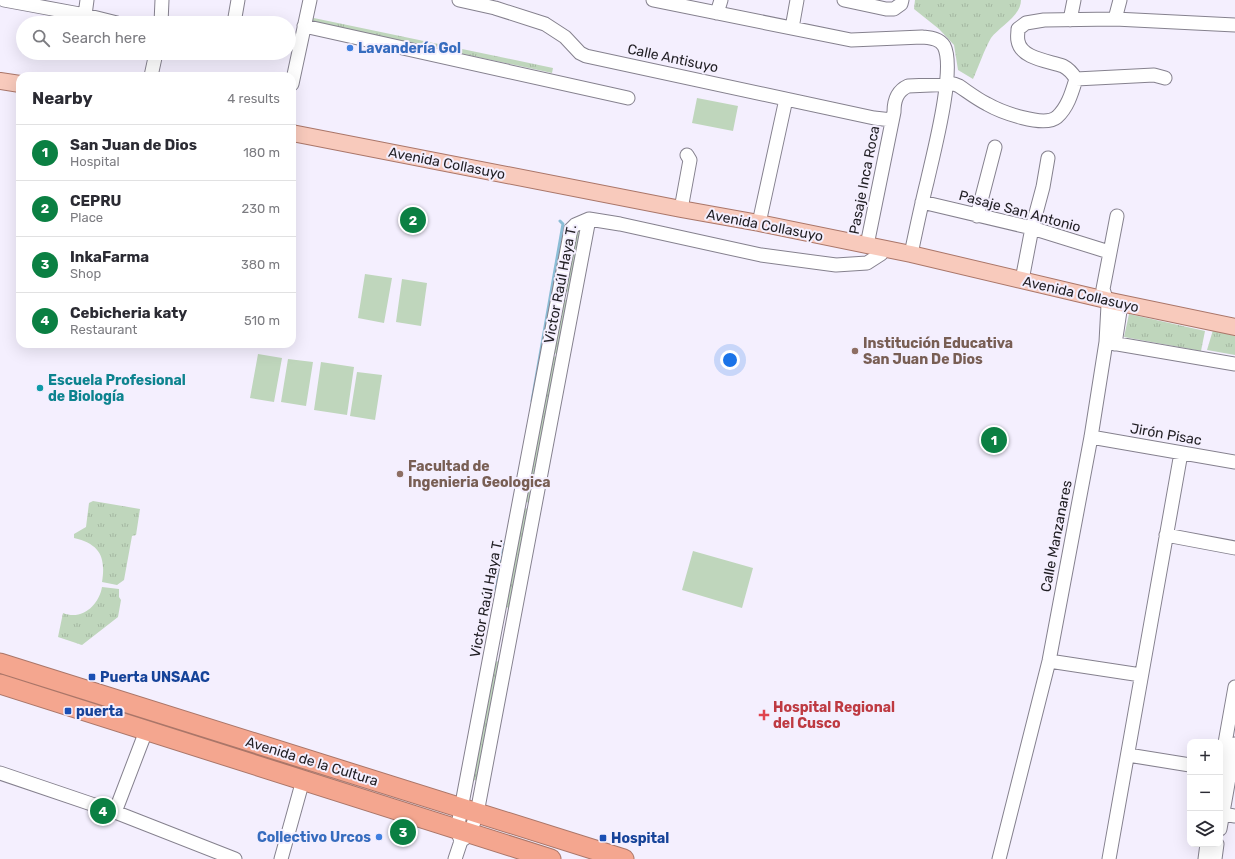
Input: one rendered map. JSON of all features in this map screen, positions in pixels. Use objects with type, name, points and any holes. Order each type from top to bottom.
[{"type":"highway","name":"Avenida de la Cultura","points":[[0,663],[624,859]]},
{"type":"highway","name":"Avenida de la Cultura","points":[[0,684],[303,780],[463,835],[551,859]]},
{"type":"main road","points":[[0,81],[16,83]]},
{"type":"main road","name":"Avenida Collasuyo","points":[[296,133],[911,254],[1113,301],[1235,327]]},
{"type":"street","points":[[4,0],[88,16]]},
{"type":"street","points":[[84,15],[87,0]]},
{"type":"street","points":[[161,16],[162,0]]},
{"type":"street","points":[[235,16],[238,0]]},
{"type":"street","points":[[294,72],[310,0]]},
{"type":"street","name":"Calle Antisuyo","points":[[459,0],[496,4],[545,24],[565,37],[580,53],[586,56],[874,118],[892,120]]},
{"type":"street","points":[[652,0],[854,41],[922,37],[940,41],[947,56],[947,84],[939,128],[911,254]]},
{"type":"street","points":[[717,13],[721,0]]},
{"type":"street","points":[[792,28],[797,0]]},
{"type":"street","points":[[844,0],[886,9],[894,9],[901,2]]},
{"type":"street","points":[[1070,20],[1074,0]]},
{"type":"street","points":[[1114,20],[1120,0]]},
{"type":"street","points":[[947,84],[959,86],[988,104],[1020,117],[1050,121],[1057,117],[1068,103],[1076,79],[1073,73],[1064,67],[1033,57],[1023,50],[1018,43],[1018,29],[1026,23],[1044,20],[1114,20],[1235,26]]},
{"type":"street","points":[[304,26],[628,98]]},
{"type":"street","points":[[152,72],[154,60]]},
{"type":"street","points":[[1076,79],[1154,75],[1165,78]]},
{"type":"street","name":"Pasaje Inca Roca","points":[[867,245],[894,104],[897,96],[901,89],[908,86],[947,84]]},
{"type":"street","points":[[759,223],[786,99]]},
{"type":"street","points":[[977,216],[995,147]]},
{"type":"street","points":[[681,209],[690,160],[687,155]]},
{"type":"street","points":[[1022,280],[1048,158]]},
{"type":"street","name":"Pasaje San Antonio","points":[[922,202],[1032,228],[1109,252]]},
{"type":"street","name":"Calle Manzanares","points":[[999,859],[1049,661],[1110,343],[1108,305],[1113,301],[1103,289],[1117,216]]},
{"type":"street","points":[[589,219],[620,224],[761,255],[836,265],[867,263],[880,254],[883,249]]},
{"type":"street","name":"Victor Raúl Haya T.","points":[[469,811],[571,229],[575,225],[589,219]]},
{"type":"street","name":"Victor Raúl Haya T.","points":[[469,811],[589,219]]},
{"type":"street","points":[[559,294],[574,298]]},
{"type":"street","points":[[1110,343],[1235,364]]},
{"type":"street","name":"Jirón Pisac","points":[[1091,436],[1181,454],[1235,462]]},
{"type":"street","points":[[1108,859],[1128,755],[1141,674],[1181,454]]},
{"type":"street","points":[[1166,535],[1235,548]]},
{"type":"street","points":[[1049,661],[1141,674]]},
{"type":"street","points":[[1223,824],[1229,814],[1223,771],[1235,687]]},
{"type":"street","points":[[115,812],[146,731]]},
{"type":"street","points":[[1223,771],[1235,744]]},
{"type":"street","points":[[1128,755],[1187,765]]},
{"type":"street","points":[[0,773],[115,812],[236,859]]},
{"type":"street","points":[[280,859],[303,780]]},
{"type":"street","points":[[455,859],[469,811]]},
{"type":"street","points":[[1204,859],[1206,847]]},
{"type":"street","points":[[1215,859],[1217,847]]},
{"type":"green space","points":[[915,0],[1021,0],[1020,6],[1014,16],[991,38],[973,79],[958,70],[954,45],[939,29],[914,9]]},
{"type":"green space","points":[[309,17],[553,68],[552,73],[309,21]]},
{"type":"green space","points":[[697,98],[738,106],[733,131],[692,123]]},
{"type":"green space","points":[[575,229],[579,229],[581,231],[570,291],[566,292],[564,290]]},
{"type":"green space","points":[[365,274],[392,278],[384,323],[358,318]]},
{"type":"green space","points":[[402,279],[427,283],[421,326],[396,322]]},
{"type":"green space","points":[[563,300],[568,301],[559,354],[553,353]]},
{"type":"green space","points":[[1129,314],[1205,331],[1201,351],[1124,337]]},
{"type":"green space","points":[[1213,330],[1235,336],[1235,355],[1207,350]]},
{"type":"green space","points":[[258,354],[282,358],[274,402],[250,398]]},
{"type":"green space","points":[[552,356],[558,357],[532,503],[525,502]]},
{"type":"green space","points":[[288,359],[313,362],[306,406],[281,402]]},
{"type":"green space","points":[[321,362],[354,367],[347,415],[314,410]]},
{"type":"green space","points":[[357,372],[382,375],[375,420],[350,416]]},
{"type":"green space","points":[[93,501],[140,509],[136,535],[132,536],[124,580],[117,585],[102,582],[103,565],[99,553],[90,544],[74,538],[74,534],[86,527],[89,503]]},
{"type":"green space","points":[[523,508],[530,509],[513,607],[508,608],[506,606]]},
{"type":"green space","points":[[693,551],[753,568],[742,608],[682,590]]},
{"type":"green space","points":[[102,587],[119,589],[119,597],[121,600],[118,617],[82,645],[58,637],[63,613],[77,615],[88,610],[97,600]]},
{"type":"green space","points":[[494,661],[502,662],[479,781],[473,780]]},
{"type":"waterway","points":[[532,401],[563,224],[560,221]]},
{"type":"waterway","points":[[496,590],[505,542]]},
{"type":"place","name":"Lavandería Gol","points":[[350,48]]},
{"type":"place","name":"CEPRU","points":[[413,220]]},
{"type":"place","name":"Institución Educativa San Juan De Dios","points":[[855,351]]},
{"type":"place","name":"Escuela Profesional de Biología","points":[[40,388]]},
{"type":"place","name":"San Juan de Dios","points":[[994,440]]},
{"type":"place","name":"Facultad de Ingenieria Geologica","points":[[400,474]]},
{"type":"place","name":"Puerta UNSAAC","points":[[92,677]]},
{"type":"place","name":"puerta","points":[[68,711]]},
{"type":"place","name":"Hospital Regional del Cusco","points":[[764,715]]},
{"type":"place","name":"Cebicheria katy","points":[[103,811]]},
{"type":"place","name":"InkaFarma","points":[[403,832]]},
{"type":"place","name":"Collectivo Urcos","points":[[379,837]]},
{"type":"place","name":"Hospital","points":[[603,838]]}]
